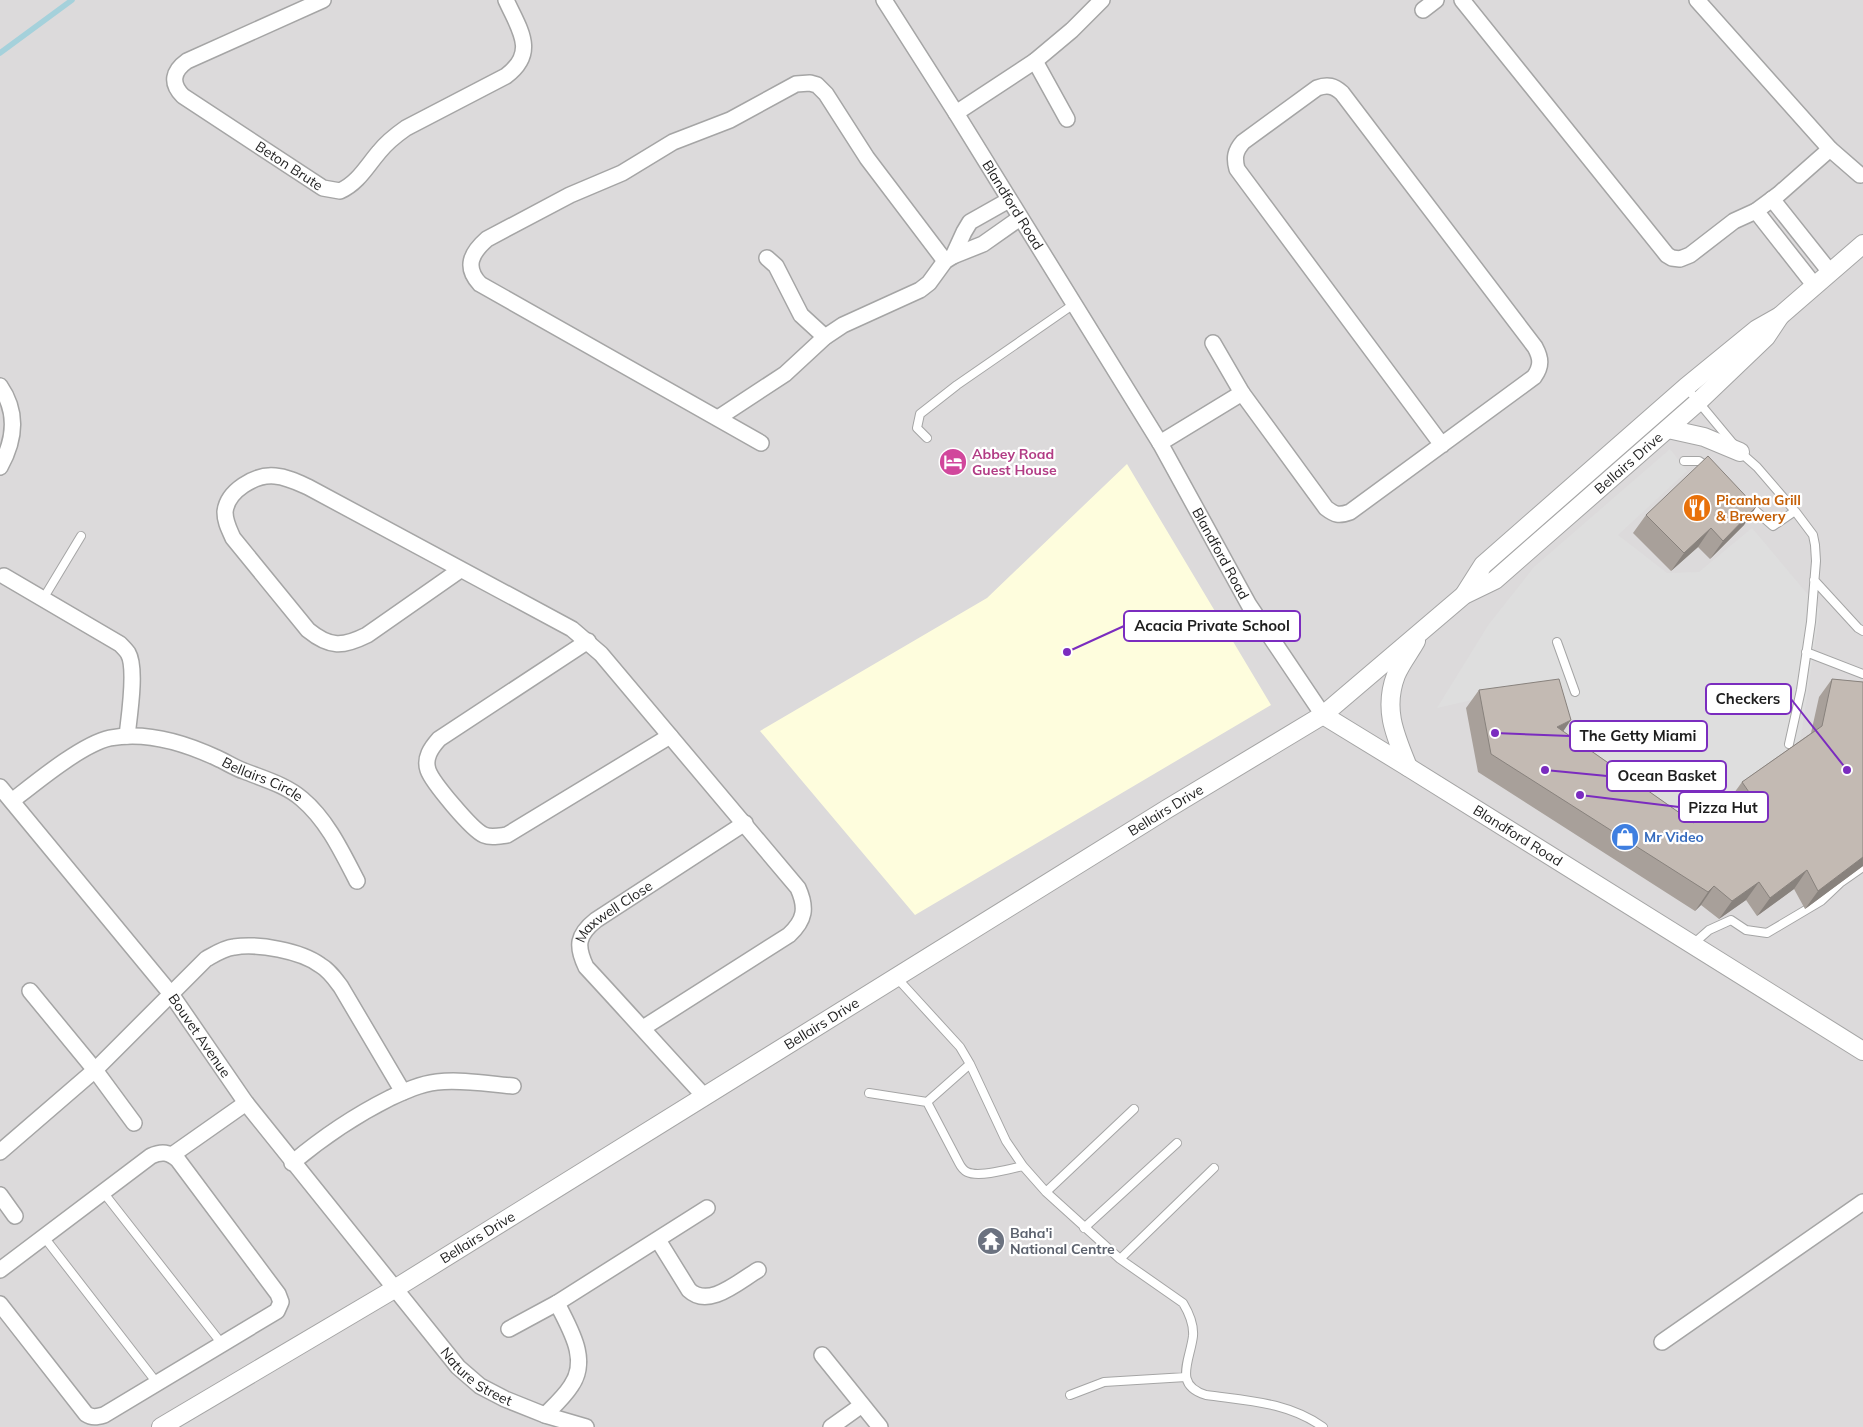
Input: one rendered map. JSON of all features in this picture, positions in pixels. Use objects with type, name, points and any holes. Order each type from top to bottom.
[{"type":"street","name":"Beton Brute","points":[[323,0],[187,61],[179,67],[174,75],[174,84],[182,96],[332,191],[340,191],[357,181],[380,150],[406,128],[506,76],[514,70],[521,61],[524,46],[523,38],[506,0]]},
{"type":"street","name":"Blandford Road","points":[[884,0],[1160,443],[1250,605],[1323,716],[1863,1051]]},
{"type":"street","points":[[956,113],[1034,61],[1072,30],[1102,0]]},
{"type":"street","points":[[1423,10],[1436,0]]},
{"type":"street","points":[[1462,0],[1666,255],[1672,258],[1680,259],[1690,255],[1734,221],[1756,211],[1830,149]]},
{"type":"street","points":[[1697,0],[1830,149],[1860,175]]},
{"type":"street","points":[[1034,61],[1067,119]]},
{"type":"street","points":[[761,443],[480,284],[473,276],[471,268],[472,257],[478,247],[487,239],[570,195],[622,173],[673,142],[730,120],[796,84],[810,83],[817,84],[826,94],[867,158],[949,259]]},
{"type":"street","points":[[1213,343],[1242,392],[1326,508],[1334,515],[1350,512],[1442,445],[1534,377],[1540,365],[1540,357],[1535,347],[1342,93],[1336,88],[1329,85],[1323,86],[1243,142],[1237,148],[1235,157],[1237,169],[1442,445]]},
{"type":"street","points":[[1772,199],[1830,272]]},
{"type":"street","points":[[718,418],[785,374],[825,337],[843,325],[920,290],[929,283],[949,259],[970,222],[1009,200]]},
{"type":"street","points":[[1756,211],[1815,286]]},
{"type":"street","points":[[949,259],[983,244],[1020,218]]},
{"type":"street","name":"Bellairs Drive","points":[[1464,595],[1483,565],[1686,387],[1757,329],[1780,316],[1863,244]]},
{"type":"street","points":[[767,258],[776,266],[801,315],[825,337]]},
{"type":"street","name":"Bellairs Drive","points":[[163,1427],[396,1288],[896,977],[1323,716],[1464,595],[1495,580],[1668,429],[1766,338],[1780,316]]},
{"type":"street","points":[[0,386],[7,396],[5,407],[14,427],[11,442],[0,467]]},
{"type":"street","points":[[1160,443],[1242,392]]},
{"type":"street","points":[[1668,429],[1704,437],[1740,452]]},
{"type":"street","points":[[460,570],[367,635],[352,642],[339,645],[328,643],[319,639],[308,630],[233,538],[226,524],[225,511],[228,501],[236,490],[245,484],[258,478],[273,475],[290,479],[555,619],[588,641],[601,654],[798,888],[804,900],[803,914],[798,926],[789,935],[643,1028]]},
{"type":"street","points":[[4,576],[120,644],[129,653],[132,675],[127,736]]},
{"type":"street","points":[[1408,767],[1392,726],[1390,700],[1397,673],[1424,628]]},
{"type":"street","points":[[588,641],[439,739],[430,749],[428,769],[434,780],[473,828],[484,835],[495,837],[507,835],[670,736]]},
{"type":"street","name":"Bellairs Circle","points":[[12,801],[82,750],[109,738],[127,736],[167,740],[215,757],[295,793],[304,800],[329,831],[357,881]]},
{"type":"street","name":"Bouvet Avenue","points":[[0,787],[171,994],[246,1103],[292,1163],[396,1288]]},
{"type":"street","name":"Maxwell Close","points":[[705,1096],[586,967],[579,945],[587,927],[596,920],[745,824]]},
{"type":"street","points":[[0,1152],[95,1070],[206,959],[220,951],[234,947],[268,948],[304,956],[321,965],[342,987],[403,1092]]},
{"type":"street","points":[[30,991],[95,1070],[134,1123]]},
{"type":"street","points":[[292,1163],[322,1138],[346,1122],[366,1110],[420,1085],[438,1082],[513,1086]]},
{"type":"street","points":[[172,1155],[246,1103]]},
{"type":"street","points":[[0,1270],[151,1156],[158,1152],[166,1152],[178,1160],[280,1298],[280,1306],[277,1311],[104,1416],[91,1417],[86,1414],[0,1304]]},
{"type":"street","points":[[0,1195],[15,1216]]},
{"type":"street","points":[[1662,1342],[1863,1202]]},
{"type":"street","points":[[509,1329],[557,1303],[707,1208]]},
{"type":"street","points":[[658,1240],[689,1290],[695,1296],[717,1295],[758,1270]]},
{"type":"street","name":"Nature Street","points":[[396,1288],[458,1367],[480,1386],[505,1399],[586,1427]]},
{"type":"street","points":[[545,1414],[572,1385],[578,1371],[579,1356],[557,1303]]},
{"type":"street","points":[[822,1355],[880,1427]]},
{"type":"street","points":[[831,1427],[862,1405]]},
{"type":"lane","points":[[927,438],[917,428],[920,414],[957,385],[1074,304]]},
{"type":"lane","points":[[1686,387],[1740,452],[1757,467],[1795,511],[1812,535],[1815,545],[1816,561],[1806,652],[1795,723],[1789,744]]},
{"type":"lane","points":[[1684,461],[1699,461],[1712,471]]},
{"type":"lane","points":[[1740,496],[1773,526],[1795,511]]},
{"type":"lane","points":[[43,599],[81,536]]},
{"type":"lane","points":[[1814,580],[1858,628],[1863,631]]},
{"type":"lane","points":[[1557,642],[1575,692]]},
{"type":"lane","points":[[1806,652],[1863,674]]},
{"type":"lane","points":[[1692,945],[1709,930],[1731,920],[1746,930],[1767,933],[1821,901],[1863,867]]},
{"type":"lane","points":[[896,977],[960,1047],[970,1064],[1006,1141],[1023,1166],[1046,1192],[1084,1228],[1120,1259],[1183,1304],[1188,1313],[1193,1336],[1186,1364],[1186,1377],[1190,1386],[1196,1392],[1206,1395],[1274,1405],[1294,1410],[1309,1417],[1323,1427]]},
{"type":"lane","points":[[927,1102],[970,1064]]},
{"type":"lane","points":[[869,1092],[927,1102]]},
{"type":"lane","points":[[927,1102],[963,1169],[969,1173],[986,1173],[1023,1166]]},
{"type":"lane","points":[[1046,1192],[1134,1109]]},
{"type":"lane","points":[[1084,1228],[1177,1143]]},
{"type":"lane","points":[[1120,1259],[1214,1168]]},
{"type":"lane","points":[[103,1192],[222,1344]]},
{"type":"lane","points":[[44,1237],[157,1383]]},
{"type":"lane","points":[[1070,1395],[1104,1382],[1186,1377]]},
{"type":"shaded area","points":[[0,0],[1863,0],[1863,1427],[0,1427]]},
{"type":"shaded area","points":[[1670,449],[1687,471],[1618,535],[1667,573],[1699,572],[1752,528],[1820,609],[1800,743],[1682,829],[1571,746],[1555,681],[1437,708],[1489,624],[1534,567]]},
{"type":"shaded area","points":[[1127,464],[1271,705],[915,915],[760,731],[987,598]]},
{"type":"building","points":[[1708,456],[1756,507],[1723,541],[1711,528],[1684,553],[1646,515]]},
{"type":"building","points":[[1559,679],[1571,720],[1557,727],[1694,823],[1708,805],[1717,819],[1751,795],[1742,782],[1822,726],[1832,679],[1863,682],[1863,857],[1818,891],[1807,870],[1770,898],[1759,882],[1732,901],[1714,886],[1708,892],[1491,754],[1479,690]]},
{"type":"waterway","points":[[0,53],[72,0]]},
{"type":"place","name":"Abbey Road Guest House","points":[[953,462]]},
{"type":"place","name":"Picanha Grill & Brewery","points":[[1697,508]]},
{"type":"place","name":"Acacia Private School","points":[[1067,652]]},
{"type":"place","name":"The Getty Miami","points":[[1495,733]]},
{"type":"place","name":"Ocean Basket","points":[[1545,770]]},
{"type":"place","name":"Checkers","points":[[1847,770]]},
{"type":"place","name":"Pizza Hut","points":[[1580,795]]},
{"type":"place","name":"Mr Video","points":[[1625,837]]},
{"type":"place","name":"Baha'i National Centre","points":[[991,1241]]}]
